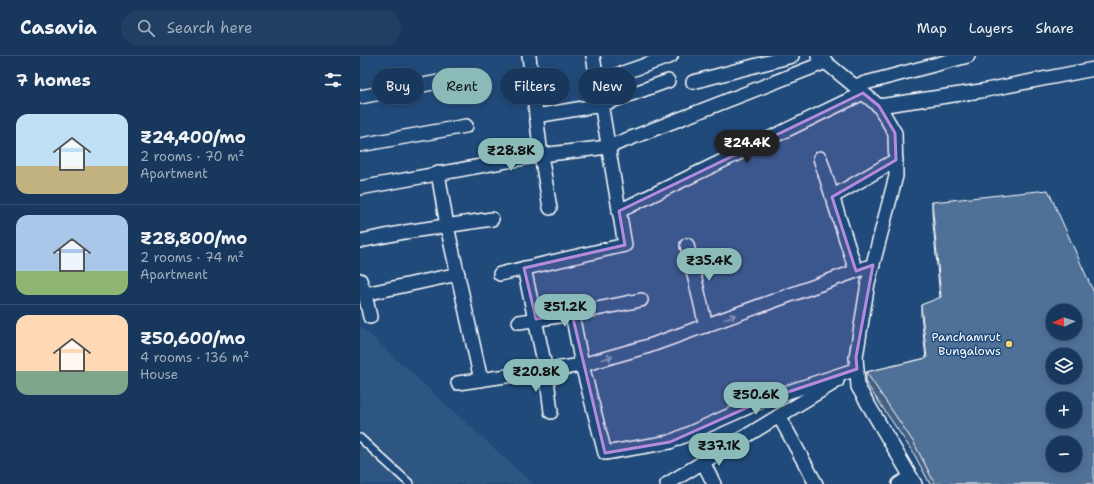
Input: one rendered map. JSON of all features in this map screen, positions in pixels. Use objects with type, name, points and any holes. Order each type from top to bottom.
[{"type":"street","points":[[529,56],[541,155],[550,208]]},
{"type":"street","points":[[593,56],[595,68]]},
{"type":"street","points":[[636,68],[672,56]]},
{"type":"street","points":[[693,82],[792,56]]},
{"type":"street","points":[[619,211],[859,90],[968,56]]},
{"type":"street","points":[[360,188],[541,155],[608,147],[822,59],[879,106],[895,133],[896,176],[873,266],[856,357],[858,387],[913,481],[899,484]]},
{"type":"street","points":[[879,106],[981,91],[1094,69]]},
{"type":"street","points":[[536,116],[601,105],[668,81]]},
{"type":"street","points":[[360,97],[432,83]]},
{"type":"street","points":[[500,274],[625,245],[601,105]]},
{"type":"street","points":[[360,144],[466,126]]},
{"type":"street","points":[[820,158],[856,271]]},
{"type":"street","points":[[832,197],[896,160]]},
{"type":"street","points":[[438,174],[447,226],[481,380]]},
{"type":"street","points":[[360,242],[404,232],[492,219]]},
{"type":"street","points":[[687,245],[706,326]]},
{"type":"street","points":[[458,383],[582,366],[649,346],[873,266]]},
{"type":"street","points":[[524,268],[546,371],[551,412]]},
{"type":"street","points":[[365,294],[458,274]]},
{"type":"street","points":[[360,280],[370,317]]},
{"type":"street","points":[[519,322],[572,314],[641,300]]},
{"type":"street","points":[[572,314],[582,366],[605,453],[670,442],[764,400],[857,369]]},
{"type":"street","points":[[667,484],[857,369]]},
{"type":"street","points":[[779,416],[816,484]]},
{"type":"street","points":[[703,462],[714,484]]},
{"type":"lane","points":[[360,438],[410,484]]},
{"type":"highlighted area","points":[[863,93],[879,106],[895,133],[896,160],[832,197],[856,271],[873,265],[856,357],[857,369],[764,400],[670,442],[605,453],[572,314],[536,319],[524,268],[625,245],[619,211]]},
{"type":"shaded area","points":[[360,326],[533,484],[360,484]]},
{"type":"building","name":"Panchamrut Bungalows","points":[[1048,190],[1094,293],[1094,484],[935,484],[914,443],[866,372],[927,358],[921,305],[941,297],[932,202]]},
{"type":"place","name":"Panchamrut Bungalows","points":[[1009,344]]}]
